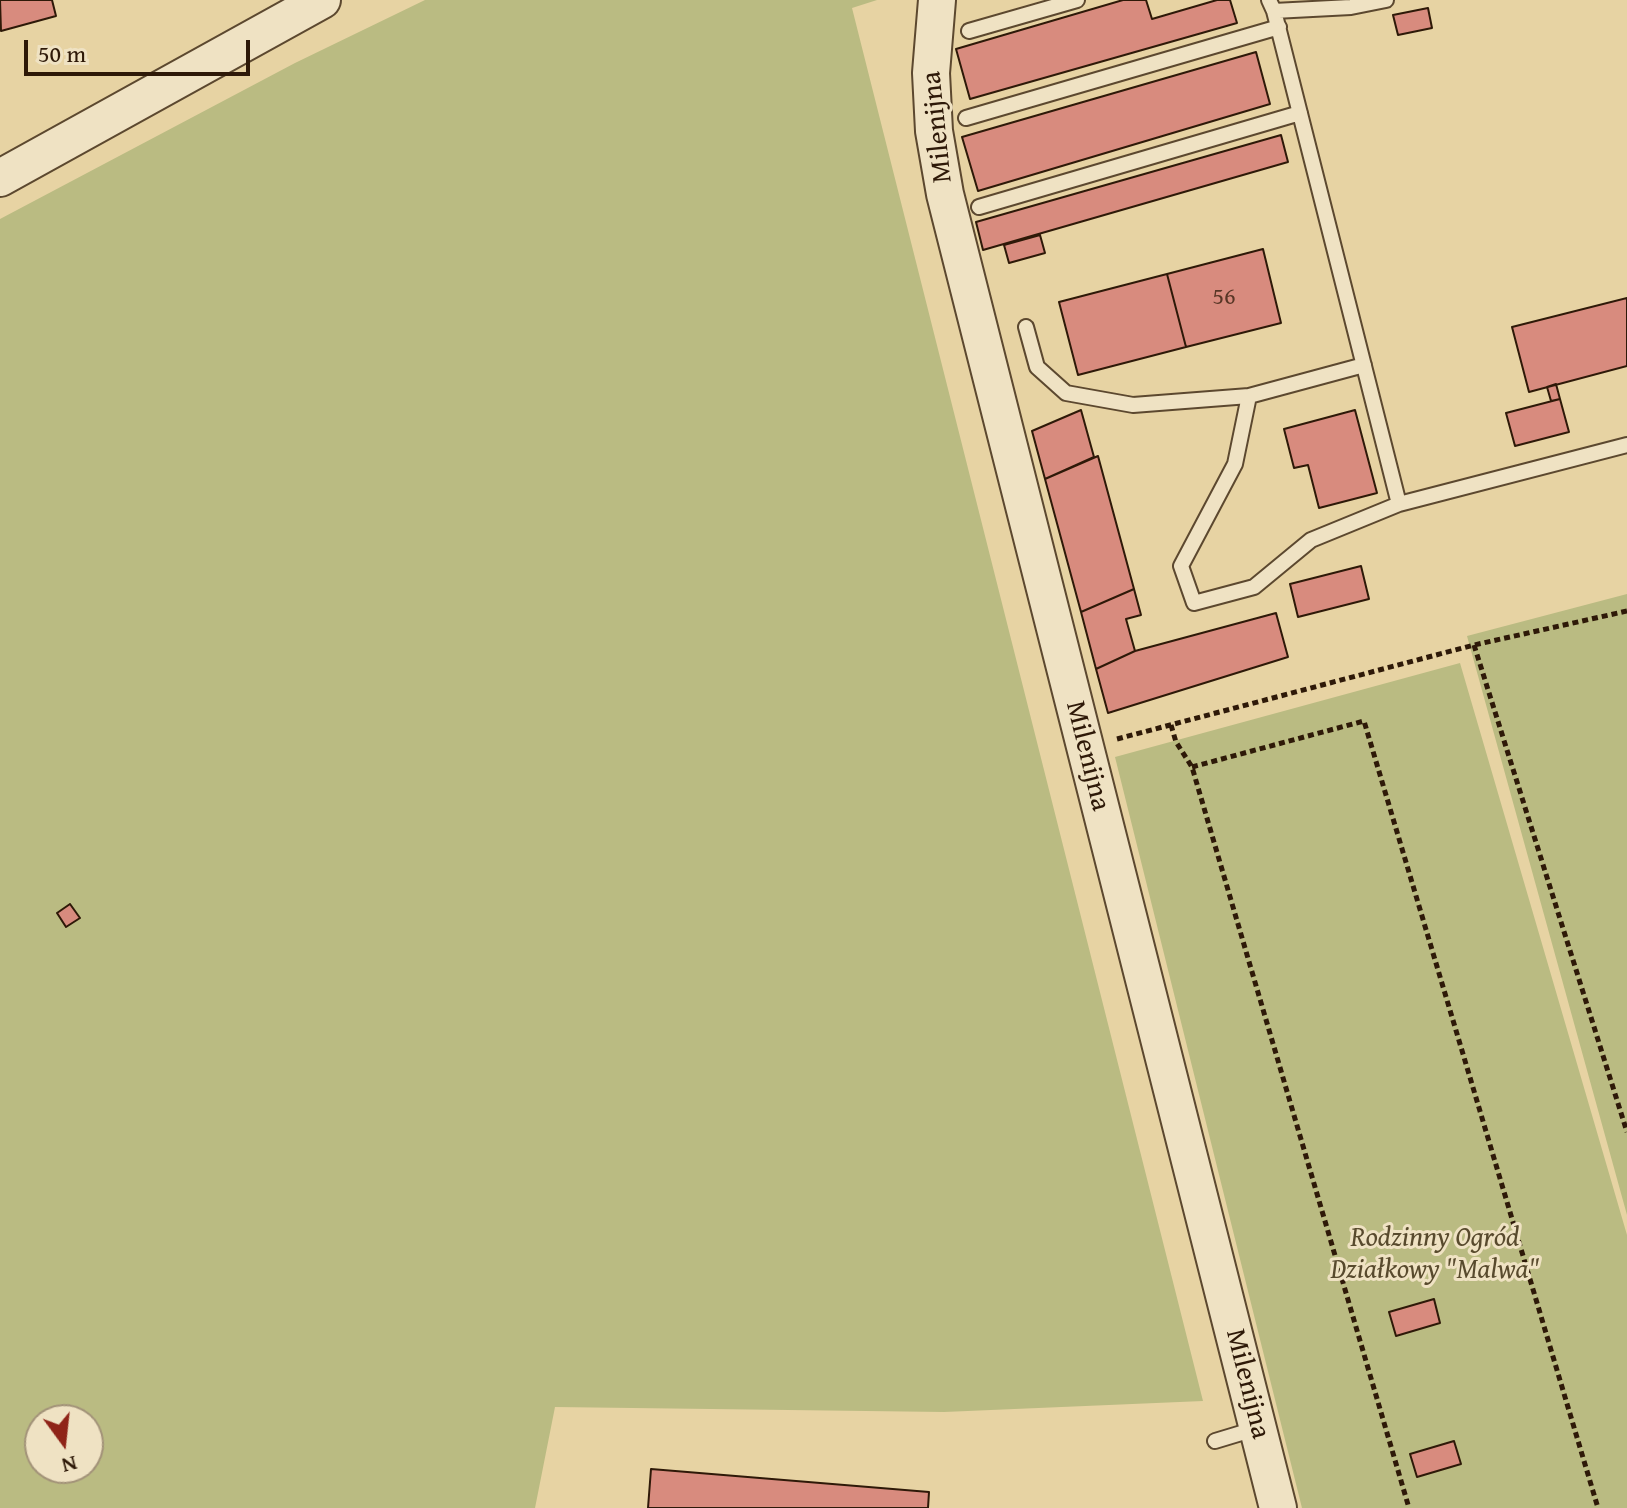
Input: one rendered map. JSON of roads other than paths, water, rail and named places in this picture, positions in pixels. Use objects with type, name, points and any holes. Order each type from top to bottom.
[{"type":"street","points":[[0,178],[322,0]]},
{"type":"street","name":"Milenijna","points":[[937,0],[931,73],[934,131],[945,194],[1278,1508]]},
{"type":"lane","points":[[969,31],[1077,0]]},
{"type":"lane","points":[[1386,0],[1351,7],[1272,6],[1399,504]]},
{"type":"lane","points":[[966,118],[1279,27]]},
{"type":"lane","points":[[979,207],[1300,113]]},
{"type":"lane","points":[[1026,327],[1037,367],[1066,393],[1133,405],[1249,396],[1364,365]]},
{"type":"lane","points":[[1249,396],[1235,464],[1181,566],[1194,603],[1254,587],[1311,540],[1399,504],[1627,445]]},
{"type":"lane","points":[[1215,1441],[1258,1428]]},
{"type":"park label","name":"Rodzinny Ogród Działkowy \"Malwa\"","points":[[1435,1255]]}]
